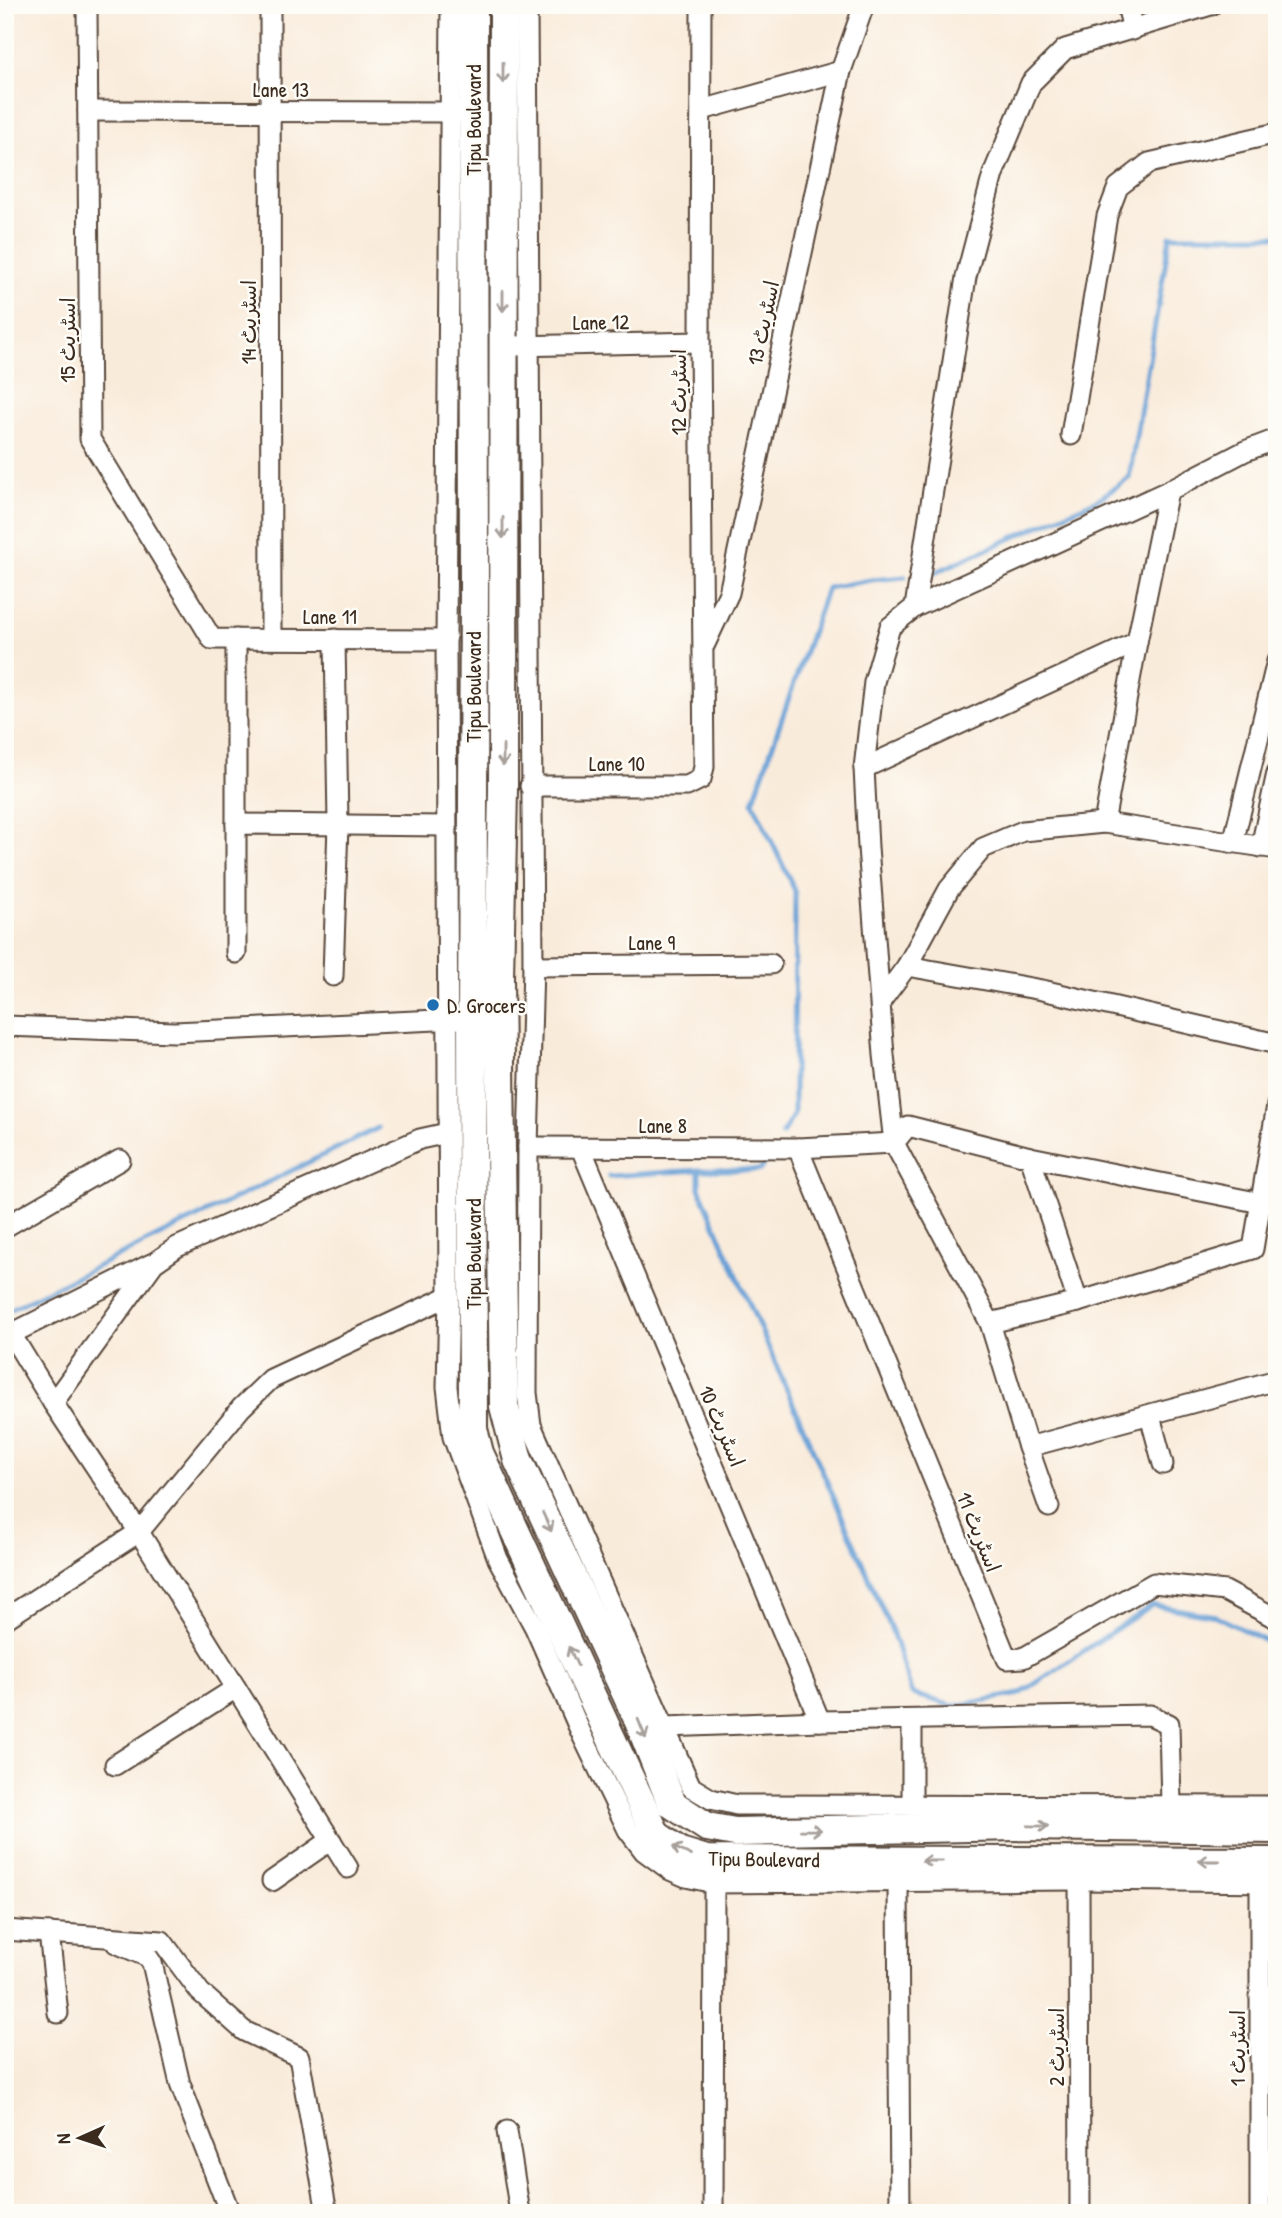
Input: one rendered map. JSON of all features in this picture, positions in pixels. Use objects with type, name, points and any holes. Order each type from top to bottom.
[{"type":"street","name":"اسٹریٹ 15","points":[[87,5],[90,439],[212,639]]},
{"type":"street","name":"اسٹریٹ 14","points":[[270,5],[271,638]]},
{"type":"street","points":[[451,5],[462,112],[446,640],[446,826],[459,1019],[447,1133],[447,1387],[453,1437],[498,1559],[535,1628],[628,1830],[644,1851],[670,1870],[686,1877],[714,1883],[898,1883],[979,1872],[1079,1881],[1271,1875]]},
{"type":"street","name":"Tipu Boulevard","points":[[473,5],[462,112],[474,590],[459,1019],[474,1325],[474,1429],[479,1453],[656,1835],[680,1852],[706,1860],[979,1872],[1271,1875]]},
{"type":"street","name":"Tipu Boulevard","points":[[504,5],[515,346],[503,592],[499,978],[515,1328],[504,1406],[518,1460],[638,1719],[672,1804],[707,1827],[735,1832],[1019,1826],[1277,1829]]},
{"type":"street","points":[[527,5],[515,346],[530,786],[533,966],[528,1147],[515,1328],[531,1425],[691,1787],[710,1799],[737,1805],[1277,1806]]},
{"type":"street","name":"اسٹریٹ 12","points":[[701,5],[700,342],[704,767],[701,779]]},
{"type":"street","name":"اسٹریٹ 13","points":[[702,649],[729,593],[841,71],[864,5]]},
{"type":"street","points":[[1127,5],[1133,30]]},
{"type":"street","points":[[915,607],[966,277],[993,174],[1031,83],[1065,49],[1211,5]]},
{"type":"street","points":[[702,110],[841,71]]},
{"type":"street","name":"Lane 13","points":[[88,111],[462,112]]},
{"type":"street","points":[[1071,435],[1107,216],[1118,187],[1149,163],[1277,133]]},
{"type":"street","name":"Lane 12","points":[[515,346],[700,342]]},
{"type":"street","points":[[1049,1507],[990,1323],[894,1143],[868,847],[864,768],[874,681],[890,627],[915,607],[1168,491],[1245,451],[1277,439]]},
{"type":"street","points":[[1104,823],[1168,491]]},
{"type":"street","points":[[474,590],[503,592]]},
{"type":"street","name":"Lane 11","points":[[212,639],[446,640]]},
{"type":"street","points":[[236,639],[236,953]]},
{"type":"street","points":[[333,976],[338,824],[335,639]]},
{"type":"street","points":[[864,768],[1137,642]]},
{"type":"street","points":[[1234,843],[1277,661]]},
{"type":"street","points":[[881,1001],[908,966],[949,889],[983,848],[1023,831],[1104,823],[1269,848],[1277,773]]},
{"type":"street","name":"Lane 10","points":[[530,786],[687,786],[701,779]]},
{"type":"street","points":[[236,824],[446,826]]},
{"type":"street","name":"Lane 9","points":[[533,966],[771,964]]},
{"type":"street","points":[[908,966],[1042,990],[1277,1044]]},
{"type":"street","points":[[5,1026],[174,1032],[459,1019]]},
{"type":"street","points":[[990,1323],[1078,1302],[1253,1249],[1277,1105]]},
{"type":"street","points":[[894,1143],[908,1126],[1030,1157],[1261,1203]]},
{"type":"street","points":[[348,1868],[139,1532],[8,1335],[153,1263],[177,1247],[420,1139],[447,1133]]},
{"type":"street","name":"Lane 8","points":[[528,1147],[798,1148],[894,1143]]},
{"type":"street","name":"اسٹریٹ 10","points":[[581,1148],[820,1721]]},
{"type":"street","name":"اسٹریٹ 11","points":[[798,1148],[1007,1658],[1023,1658],[1154,1583],[1225,1591],[1277,1619]]},
{"type":"street","points":[[1030,1157],[1078,1302]]},
{"type":"street","points":[[5,1227],[120,1160]]},
{"type":"street","points":[[53,1403],[153,1263]]},
{"type":"street","points":[[5,1619],[139,1532],[241,1408],[271,1378],[449,1296]]},
{"type":"street","points":[[474,1325],[515,1328]]},
{"type":"street","points":[[1028,1447],[1277,1380]]},
{"type":"street","points":[[1150,1416],[1163,1464]]},
{"type":"street","points":[[115,1765],[236,1688]]},
{"type":"street","points":[[666,1727],[820,1721],[1150,1715],[1169,1724],[1171,1805]]},
{"type":"street","points":[[912,1720],[912,1805]]},
{"type":"street","points":[[272,1881],[331,1840]]},
{"type":"street","name":"اسٹریٹ 1","points":[[1260,2213],[1271,1875]]},
{"type":"street","name":"اسٹریٹ 2","points":[[1079,1881],[1080,2213]]},
{"type":"street","points":[[712,2213],[714,1883]]},
{"type":"street","points":[[898,1883],[900,2213]]},
{"type":"street","points":[[5,1930],[162,1941],[200,1992],[244,2031],[299,2057],[327,2213]]},
{"type":"street","points":[[50,1933],[58,2013]]},
{"type":"street","points":[[102,1937],[148,1957],[152,1963],[180,2084],[230,2213]]},
{"type":"street","points":[[507,2131],[520,2213]]},
{"type":"waterway","points":[[934,573],[1097,500],[1129,478],[1170,236],[1277,236]]},
{"type":"waterway","points":[[782,1134],[794,1114],[795,891],[753,802],[827,588],[905,577]]},
{"type":"waterway","points":[[5,1312],[378,1128]]},
{"type":"waterway","points":[[609,1176],[699,1170],[760,1170],[765,1162]]},
{"type":"waterway","points":[[699,1170],[699,1188],[892,1631],[912,1694],[953,1706],[1020,1694],[1152,1605],[1216,1616],[1277,1647]]},
{"type":"waterway","points":[[529,1448],[537,1469]]},
{"type":"waterway","points":[[677,1781],[687,1800]]},
{"type":"place","name":"D. Grocers","points":[[433,1005]]}]
